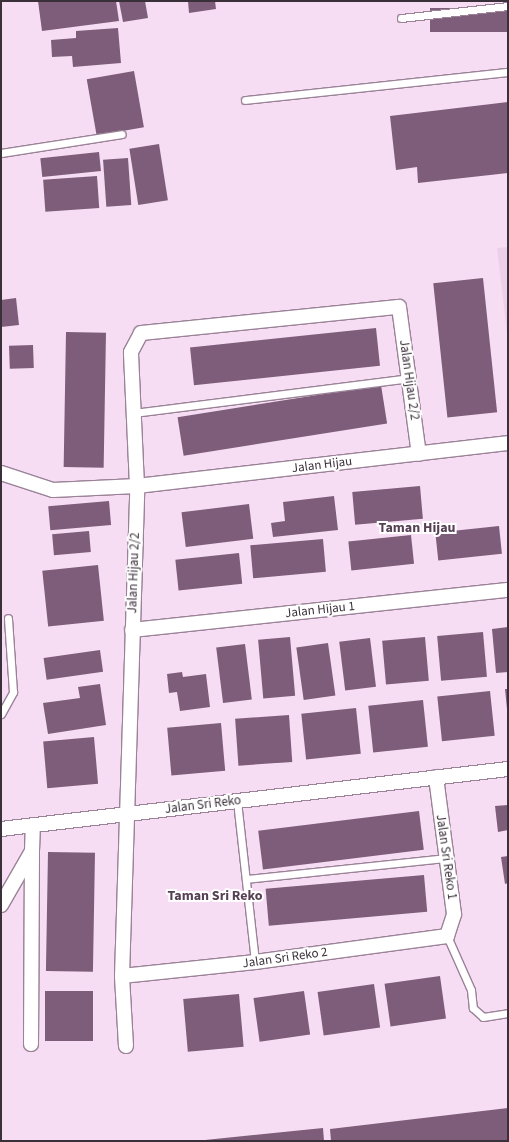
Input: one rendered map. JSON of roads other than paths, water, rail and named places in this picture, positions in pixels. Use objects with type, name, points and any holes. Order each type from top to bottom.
[{"type":"street","name":"Jalan Hijau 2/2","points":[[127,814],[137,486],[131,352],[141,333],[399,307],[419,454]]},
{"type":"street","name":"Jalan Hijau","points":[[1,473],[53,490],[137,486],[508,443]]},
{"type":"street","name":"Jalan Hijau 1","points":[[132,630],[508,590]]},
{"type":"street","name":"Jalan Sri Reko","points":[[1,830],[508,769]]},
{"type":"street","name":"Jalan Sri Reko 1","points":[[436,777],[454,914],[447,936]]},
{"type":"street","points":[[126,1046],[122,976],[127,814]]},
{"type":"street","points":[[31,1044],[33,826]]},
{"type":"street","points":[[1,905],[32,851]]},
{"type":"street","name":"Jalan Sri Reko 2","points":[[122,976],[255,962],[447,936]]},
{"type":"lane","points":[[401,18],[508,6]]},
{"type":"lane","points":[[245,100],[508,72]]},
{"type":"lane","points":[[1,153],[122,134]]},
{"type":"lane","points":[[133,413],[409,378]]},
{"type":"lane","points":[[1,714],[12,692],[8,618]]},
{"type":"lane","points":[[238,801],[255,962]]},
{"type":"lane","points":[[246,879],[446,858]]},
{"type":"lane","points":[[447,936],[471,990],[473,1008],[483,1017],[508,1013]]},
{"type":"district","name":"Taman Hijau","points":[[417,528]]},
{"type":"district","name":"Taman Sri Reko","points":[[215,896]]}]
